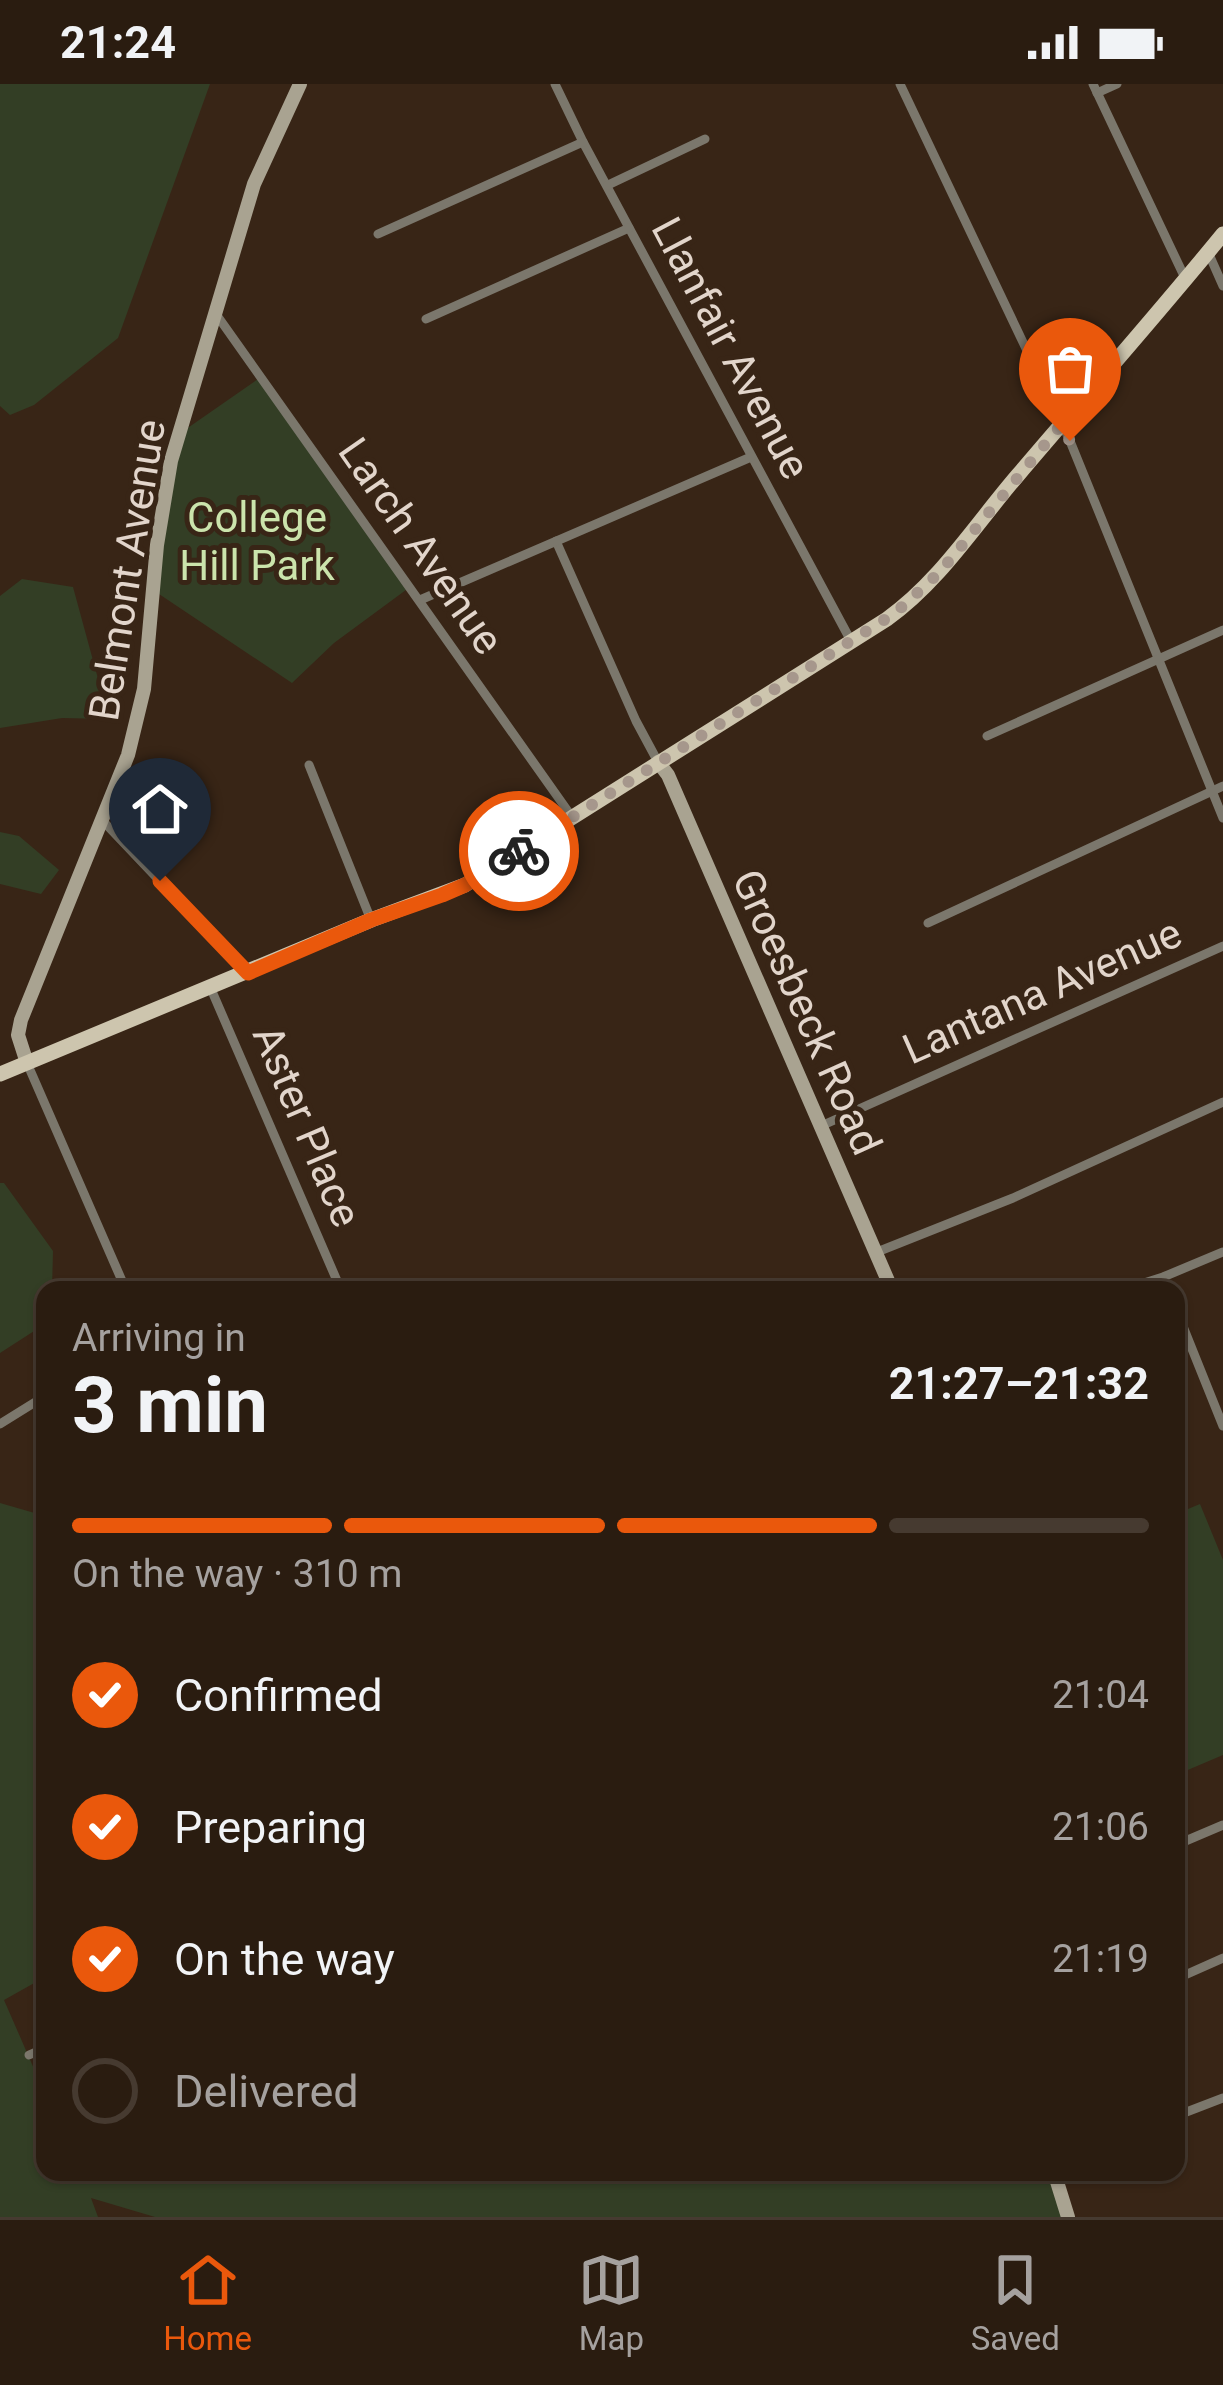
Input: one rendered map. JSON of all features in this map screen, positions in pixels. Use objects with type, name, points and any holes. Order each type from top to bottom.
[{"type":"main road","points":[[0,1074],[465,885],[895,613],[930,583],[1223,235]]},
{"type":"street","name":"Belmont Avenue","points":[[28,1063],[18,1035],[21,1020],[137,723],[171,461],[254,184],[300,84]]},
{"type":"street","name":"Llanfair Avenue","points":[[554,84],[851,641]]},
{"type":"street","points":[[900,84],[1061,425],[1158,659],[1218,788],[1223,818]]},
{"type":"street","points":[[1117,84],[1095,88],[1185,278]]},
{"type":"street","points":[[608,184],[705,139]]},
{"type":"street","points":[[378,234],[583,142]]},
{"type":"street","points":[[426,319],[629,228]]},
{"type":"street","points":[[1208,252],[1223,286]]},
{"type":"street","name":"Larch Avenue","points":[[216,314],[572,817]]},
{"type":"street","points":[[420,600],[752,457]]},
{"type":"street","points":[[556,541],[658,762]]},
{"type":"street","points":[[988,736],[1223,630]]},
{"type":"street","name":"Groesbeck Road","points":[[658,762],[668,775],[888,1281]]},
{"type":"street","points":[[309,765],[371,920]]},
{"type":"street","points":[[928,923],[1218,788]]},
{"type":"street","points":[[102,820],[248,973]]},
{"type":"street","name":"Lantana Avenue","points":[[821,1126],[1223,946]]},
{"type":"street","name":"Aster Place","points":[[211,989],[337,1281]]},
{"type":"street","points":[[28,1063],[122,1281]]},
{"type":"street","points":[[877,1252],[1013,1198],[1223,1102]]},
{"type":"street","points":[[1150,1281],[1223,1252]]},
{"type":"street","points":[[1163,1277],[1165,1281]]},
{"type":"street","points":[[1185,1331],[1223,1426]]},
{"type":"street","points":[[0,1424],[36,1402]]},
{"type":"street","points":[[1185,1841],[1223,1825]]},
{"type":"street","points":[[1185,1974],[1223,1958]]},
{"type":"street","points":[[29,2055],[36,2052]]},
{"type":"street","points":[[1185,2112],[1222,2098]]},
{"type":"street","points":[[1057,2181],[1068,2217]]},
{"type":"green space","points":[[0,84],[210,84],[118,338],[34,405],[10,415],[0,406]]},
{"type":"green space","name":"College Hill Park","points":[[261,377],[410,587],[334,643],[292,683],[153,590],[179,434]]},
{"type":"green space","points":[[22,579],[73,587],[109,719],[62,718],[0,728],[0,596]]},
{"type":"green space","points":[[0,832],[19,836],[59,870],[41,894],[0,884]]},
{"type":"green space","points":[[0,1183],[4,1183],[53,1251],[52,1281],[36,1281],[36,1330],[0,1353]]},
{"type":"green space","points":[[0,1503],[36,1513],[36,1982],[4,2000],[36,2073],[36,2181],[1057,2181],[1068,2217],[155,2217],[91,2198],[98,2217],[0,2217]]},
{"type":"green space","points":[[1200,1504],[1223,1560],[1223,1755],[1185,1771],[1185,1510]]},
{"type":"way so far","points":[[519,851],[895,613],[940,572],[1061,425],[1070,441]]},
{"type":"route","points":[[160,881],[248,973],[465,885],[519,851]]}]
